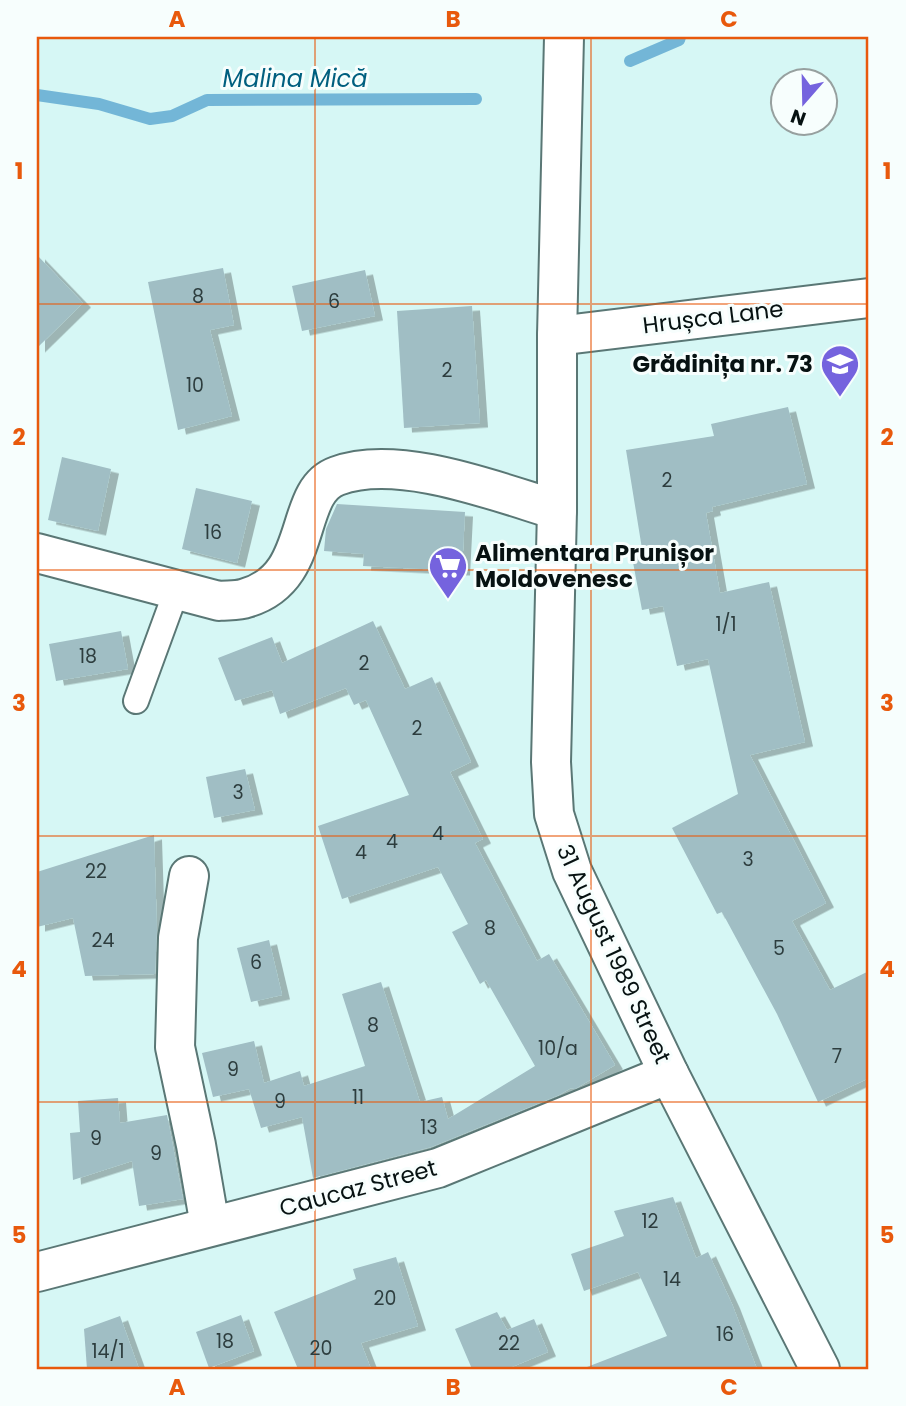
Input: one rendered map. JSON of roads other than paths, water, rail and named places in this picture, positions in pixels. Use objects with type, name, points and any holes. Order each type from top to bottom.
[{"type":"street","name":"31 August 1989 Street","points":[[564,37],[556,336],[557,510],[551,762],[554,814],[572,871],[669,1073],[820,1369]]},
{"type":"street","name":"Hrușca Lane","points":[[556,336],[869,298]]},
{"type":"street","points":[[37,553],[219,601],[246,598],[273,584],[288,567],[298,548],[315,493],[335,476],[363,471],[398,470],[439,475],[557,510]]},
{"type":"street","points":[[189,876],[178,938],[175,1047],[210,1227]]},
{"type":"street","name":"Caucaz Street","points":[[37,1272],[438,1168],[669,1073]]},
{"type":"lane","points":[[136,701],[177,589]]},
{"type":"waterway","name":"Malina Mică","points":[[630,61],[679,40],[680,37]]},
{"type":"waterway","name":"Malina Mică","points":[[37,95],[99,104],[150,119],[172,116],[207,100],[476,99]]},
{"type":"place","name":"Grădinița nr. 73","points":[[840,398]]},
{"type":"place","name":"Alimentara Prunișor Moldovenesc","points":[[448,600]]}]
